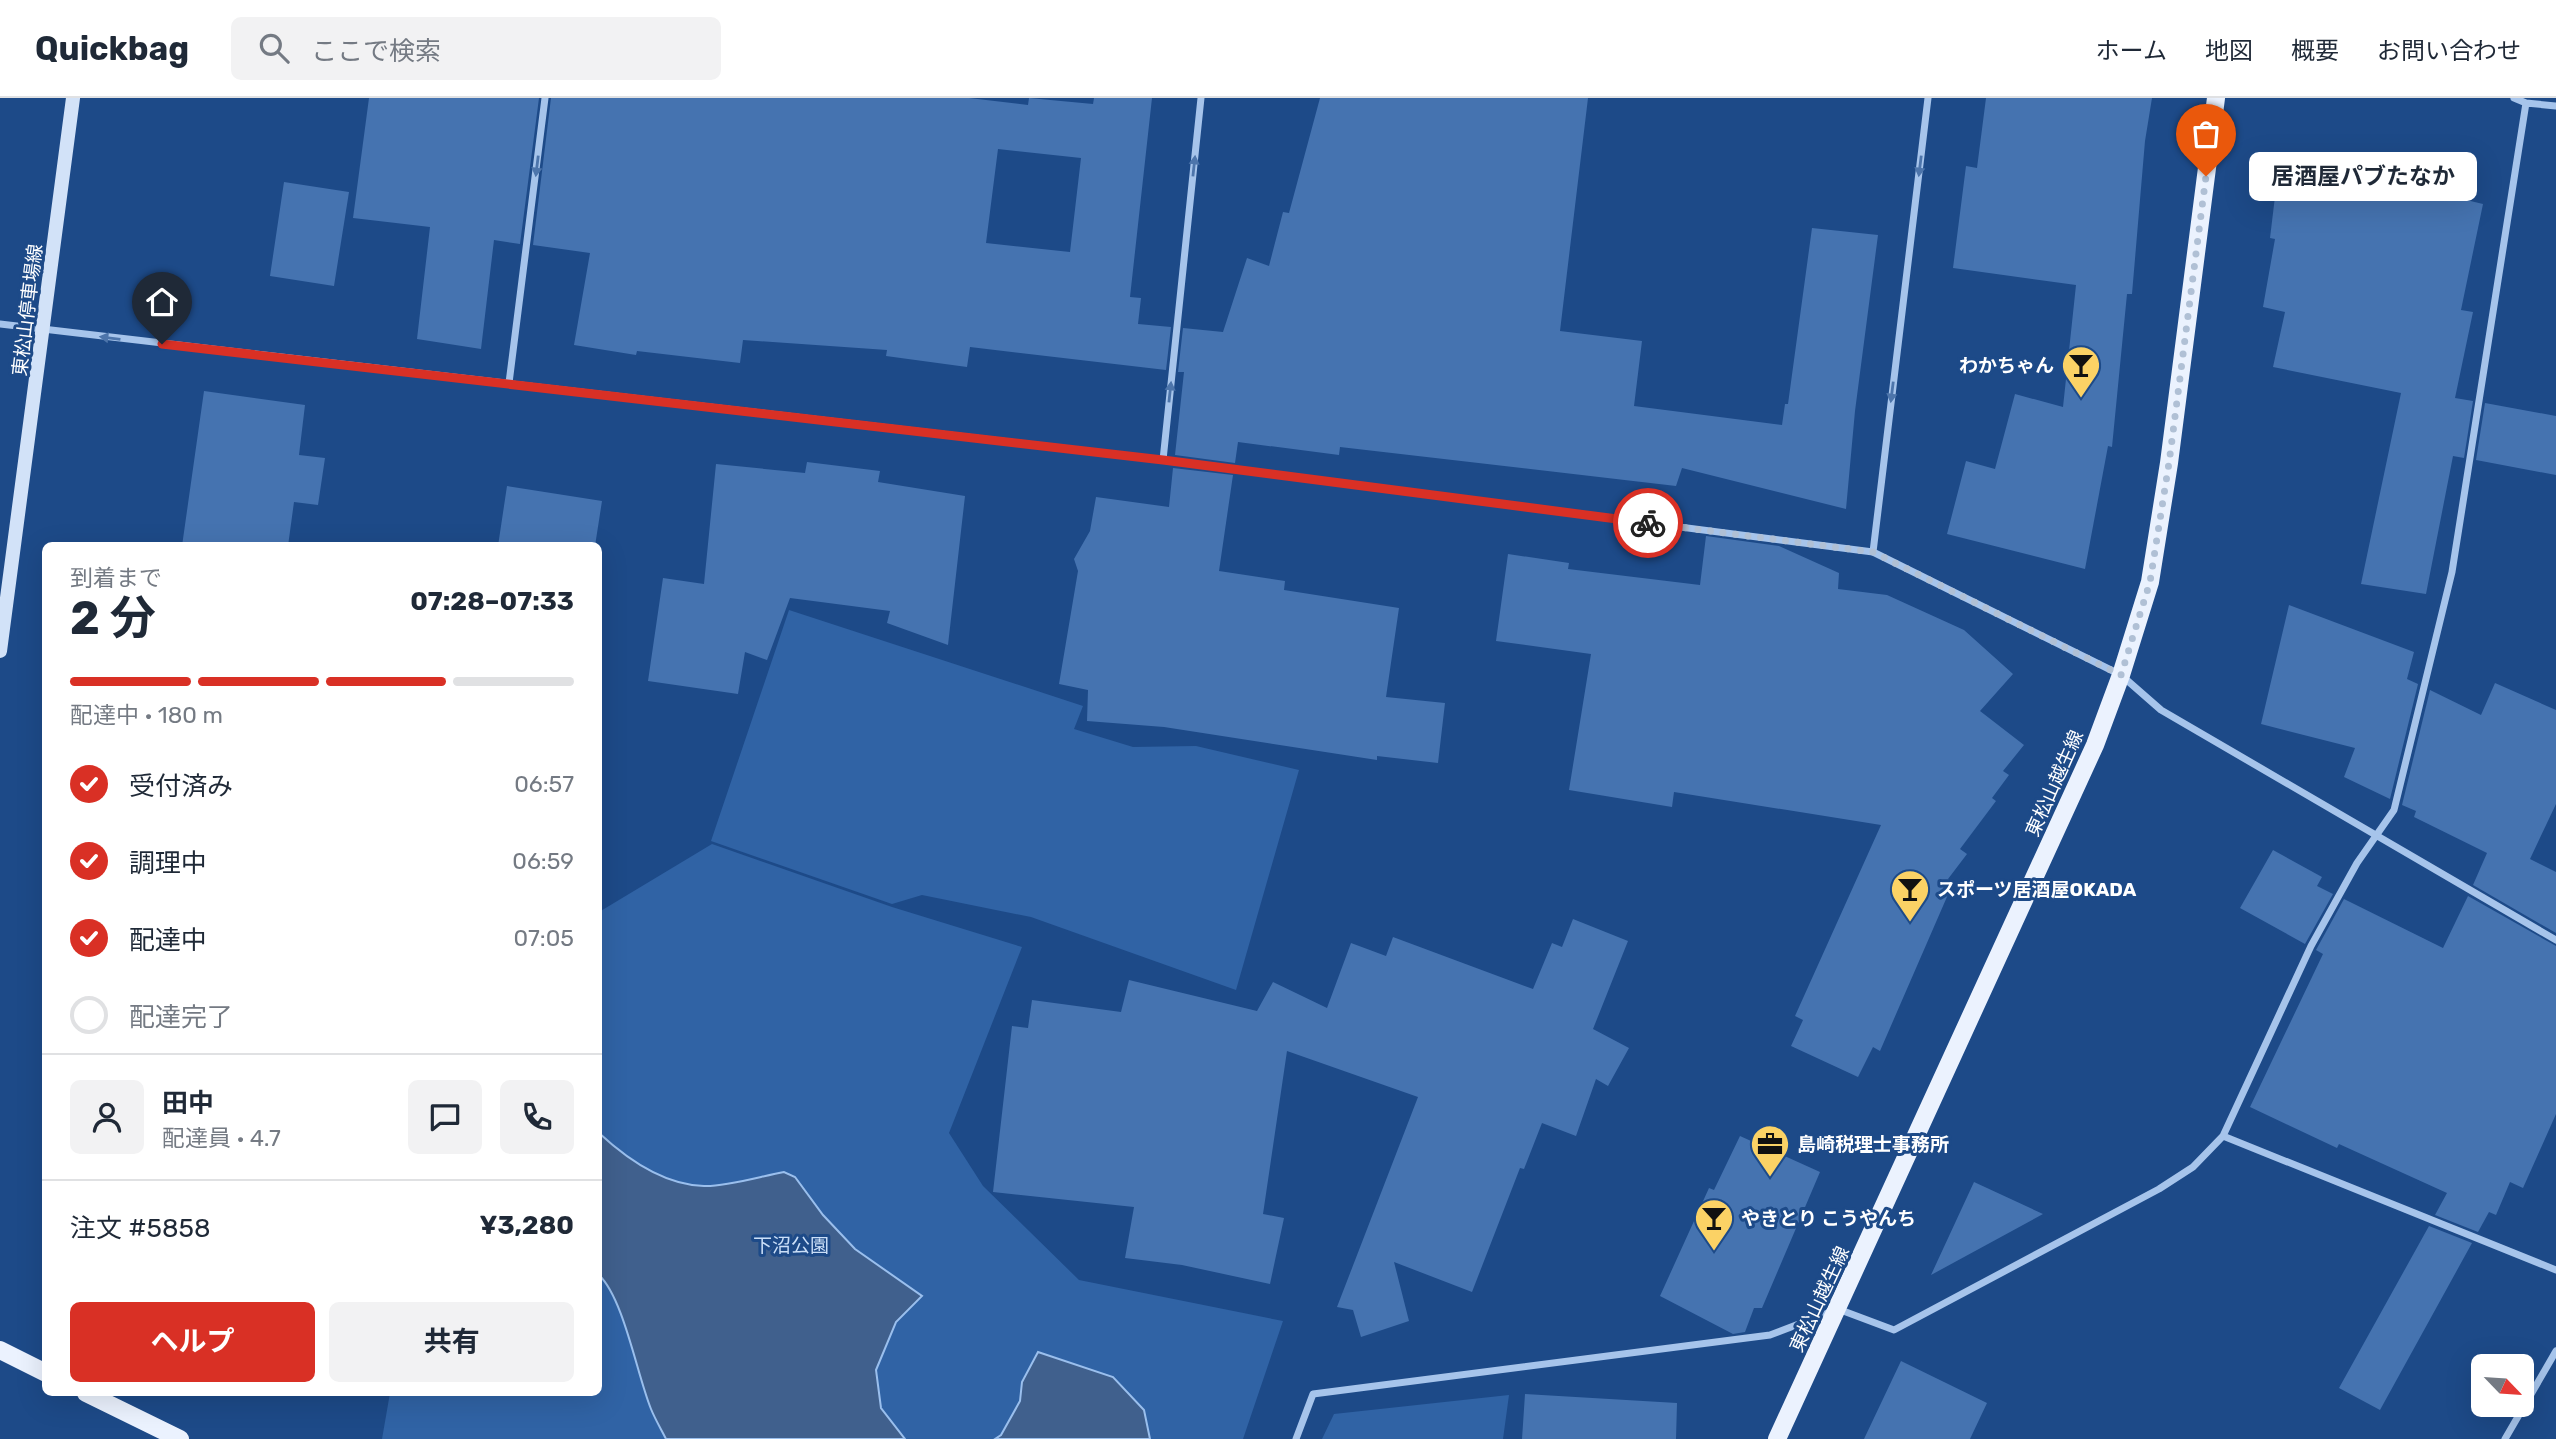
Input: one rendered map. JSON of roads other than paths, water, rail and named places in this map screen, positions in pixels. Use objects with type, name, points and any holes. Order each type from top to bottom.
[{"type":"main road","name":"東松山停車場線","points":[[0,651],[73,98]]},
{"type":"main road","name":"東松山越生線","points":[[1777,1439],[2095,745],[2121,675],[2150,582],[2169,463],[2216,98]]},
{"type":"main road","points":[[0,1350],[42,1371]]},
{"type":"main road","points":[[92,1396],[180,1439]]},
{"type":"street","points":[[509,383],[545,98]]},
{"type":"street","points":[[1163,460],[1201,98]]},
{"type":"street","points":[[1873,552],[1928,98]]},
{"type":"street","points":[[2514,98],[2526,103],[2556,106]]},
{"type":"street","points":[[1296,1439],[1313,1394],[1770,1335],[1838,1309],[1894,1330],[2159,1189],[2193,1167],[2223,1136],[2311,946],[2357,863],[2394,810],[2452,572],[2526,103]]},
{"type":"street","points":[[0,324],[1163,460],[1873,552],[2121,675],[2161,710],[2556,940]]},
{"type":"street","points":[[2223,1136],[2556,1270]]},
{"type":"street","points":[[2505,1439],[2556,1351]]},
{"type":"place","name":"居酒屋パブたなか","points":[[2206,176]]},
{"type":"place","name":"わかちゃん","points":[[2081,399]]},
{"type":"place","name":"スポーツ居酒屋OKADA","points":[[1910,923]]},
{"type":"place","name":"島崎税理士事務所","points":[[1770,1178]]},
{"type":"place","name":"やきとり こうやんち","points":[[1714,1252]]},
{"type":"park label","name":"下沼公園","points":[[791,1245]]}]
